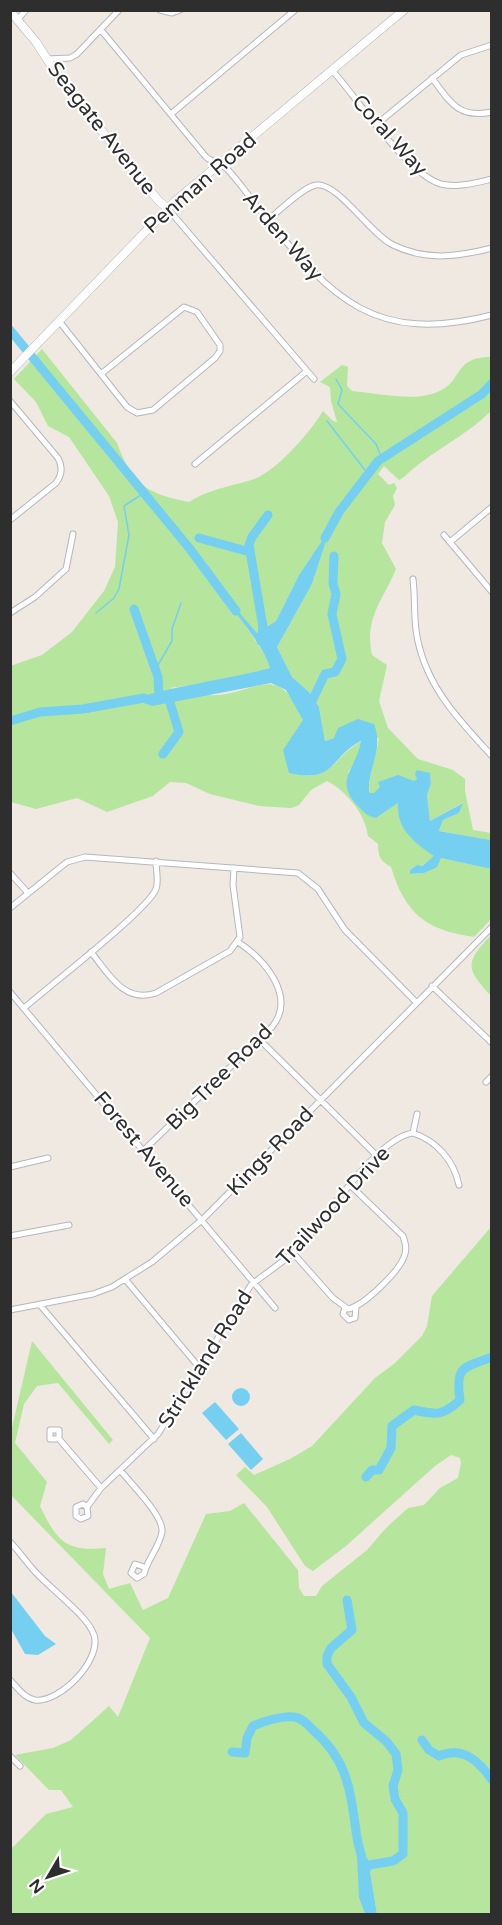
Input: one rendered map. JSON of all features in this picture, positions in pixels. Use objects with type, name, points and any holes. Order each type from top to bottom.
[{"type":"street","points":[[18,19],[26,10]]},
{"type":"street","points":[[47,59],[70,58],[119,10]]},
{"type":"street","points":[[160,10],[171,13],[180,10]]},
{"type":"street","points":[[171,114],[295,10]]},
{"type":"street","name":"Penman Road","points":[[13,369],[168,208],[404,10]]},
{"type":"street","name":"Seagate Avenue","points":[[10,11],[61,81],[158,200],[168,208],[314,379]]},
{"type":"street","name":"Arden Way","points":[[101,30],[206,157],[226,169],[319,280],[362,310],[392,320],[421,324],[454,324],[492,315]]},
{"type":"street","points":[[377,124],[467,51],[492,45]]},
{"type":"street","name":"Coral Way","points":[[332,70],[413,167],[430,180],[458,185],[492,179]]},
{"type":"street","points":[[432,78],[460,110],[476,114],[492,112]]},
{"type":"street","points":[[268,220],[308,188],[321,185],[334,189],[377,235],[411,252],[447,256],[492,248]]},
{"type":"street","points":[[58,321],[127,407],[137,413],[153,410],[215,358],[221,349],[219,341],[197,312],[188,307],[176,312],[101,374]]},
{"type":"street","points":[[195,464],[307,371]]},
{"type":"street","points":[[10,401],[58,458],[61,466],[61,475],[56,483],[10,520]]},
{"type":"street","points":[[450,542],[492,507]]},
{"type":"street","points":[[10,613],[35,597],[66,569],[73,534]]},
{"type":"street","points":[[444,535],[492,592]]},
{"type":"street","points":[[413,579],[416,630],[428,672],[445,703],[492,756]]},
{"type":"street","points":[[10,908],[62,865],[76,858],[156,861],[298,873],[309,881],[345,930],[416,1002]]},
{"type":"street","points":[[24,1008],[91,952],[154,893],[157,887],[156,861]]},
{"type":"street","points":[[91,952],[124,990],[145,996],[156,993],[230,951],[238,942],[240,927],[233,885],[234,867]]},
{"type":"street","points":[[10,873],[28,893]]},
{"type":"street","name":"Kings Road","points":[[10,1310],[103,1291],[152,1262],[203,1219],[492,927]]},
{"type":"street","name":"Big Tree Road","points":[[144,1150],[259,1039],[278,1017],[280,993],[267,969],[238,942]]},
{"type":"street","points":[[432,986],[492,1043]]},
{"type":"street","name":"Forest Avenue","points":[[10,992],[203,1219],[275,1308]]},
{"type":"street","points":[[259,1039],[377,1156]]},
{"type":"street","points":[[486,1082],[492,1076]]},
{"type":"street","points":[[413,1133],[417,1114]]},
{"type":"street","name":"Trailwood Drive","points":[[253,1282],[264,1278],[293,1252],[350,1185],[396,1139],[413,1133],[422,1136],[440,1149],[453,1168],[459,1185]]},
{"type":"street","points":[[10,1167],[48,1158]]},
{"type":"street","points":[[345,1308],[356,1307],[372,1295],[400,1265],[406,1248],[400,1232],[350,1185]]},
{"type":"street","points":[[10,1236],[69,1225]]},
{"type":"street","points":[[293,1252],[345,1308]]},
{"type":"street","points":[[124,1280],[198,1366]]},
{"type":"street","name":"Strickland Road","points":[[40,1305],[154,1439],[253,1282]]},
{"type":"street","points":[[345,1308],[343,1314],[349,1320],[355,1318],[356,1307]]},
{"type":"street","points":[[59,1439],[101,1488]]},
{"type":"street","points":[[87,1507],[101,1488],[154,1439]]},
{"type":"street","points":[[121,1471],[157,1515],[162,1526],[156,1548],[144,1567]]},
{"type":"street","points":[[10,1542],[30,1566],[89,1624],[95,1640],[90,1661],[57,1695],[38,1700],[22,1694],[10,1680]]},
{"type":"street","points":[[10,1756],[20,1766]]},
{"type":"green space","points":[[42,349],[117,443],[135,478],[152,491],[189,502],[213,491],[263,475],[293,449],[323,411],[337,422],[330,387],[320,382],[342,365],[348,367],[347,386],[352,391],[413,397],[443,390],[469,361],[491,357],[491,411],[470,429],[425,459],[399,480],[384,466],[378,474],[389,485],[394,483],[397,488],[393,496],[395,505],[385,522],[382,543],[396,569],[376,610],[370,642],[372,655],[387,665],[379,701],[388,728],[418,759],[453,770],[465,779],[465,791],[473,830],[491,833],[491,840],[439,831],[443,820],[459,813],[462,803],[430,821],[427,795],[431,784],[430,774],[414,781],[379,782],[381,787],[374,794],[369,793],[379,738],[334,738],[325,741],[319,707],[309,692],[292,677],[277,647],[312,584],[329,531],[299,575],[276,621],[257,633],[231,604],[267,658],[270,668],[220,681],[170,688],[207,695],[224,694],[263,685],[273,685],[283,690],[293,701],[304,720],[289,773],[316,775],[324,772],[362,741],[358,757],[348,772],[376,818],[398,803],[415,839],[435,856],[421,866],[417,865],[410,870],[410,874],[424,873],[441,858],[491,869],[491,919],[474,937],[442,930],[419,917],[410,908],[391,867],[380,858],[378,844],[368,836],[359,811],[348,797],[327,781],[311,790],[299,805],[291,808],[259,806],[210,794],[186,783],[170,782],[153,796],[107,812],[77,798],[36,809],[11,802],[10,666],[42,655],[72,632],[104,591],[115,567],[118,522],[109,496],[69,437],[48,426],[36,402],[14,379]]},
{"type":"green space","points":[[491,935],[491,996],[477,979],[472,966],[476,953]]},
{"type":"green space","points":[[491,1227],[491,1914],[377,1914],[368,1859],[359,1898],[365,1914],[11,1914],[11,1849],[46,1814],[73,1807],[61,1790],[49,1790],[15,1755],[53,1748],[71,1740],[109,1706],[118,1717],[150,1638],[11,1495],[11,1432],[32,1341],[113,1440],[109,1444],[58,1383],[37,1386],[24,1404],[15,1443],[47,1482],[40,1506],[58,1536],[72,1546],[92,1549],[106,1548],[103,1574],[109,1589],[130,1583],[143,1610],[168,1598],[206,1514],[230,1511],[244,1503],[298,1570],[299,1588],[304,1596],[316,1596],[322,1586],[367,1550],[408,1508],[424,1505],[440,1488],[458,1478],[460,1458],[451,1455],[435,1466],[346,1546],[313,1571],[305,1566],[267,1507],[236,1475],[245,1467],[254,1475],[312,1446],[375,1378],[395,1363],[422,1336],[427,1326],[432,1296]]},
{"type":"water","points":[[330,529],[312,584],[277,647],[292,677],[309,692],[319,707],[325,741],[334,738],[338,728],[358,719],[374,724],[377,733],[377,750],[369,783],[369,793],[374,793],[380,787],[378,782],[398,775],[414,781],[417,779],[415,774],[417,770],[430,773],[431,784],[427,795],[430,821],[463,803],[459,813],[443,820],[439,831],[491,840],[491,869],[441,858],[437,867],[424,873],[410,874],[410,870],[417,865],[422,866],[434,856],[408,834],[400,820],[398,803],[376,818],[365,813],[356,804],[347,787],[349,773],[361,741],[351,747],[324,772],[316,775],[289,773],[283,750],[303,720],[286,690],[271,683],[152,706],[133,699],[270,668],[262,650],[229,601],[257,633],[276,621],[299,575]]},
{"type":"water","points":[[241,1388],[247,1391],[250,1397],[247,1403],[241,1406],[235,1403],[232,1397],[235,1391]]},
{"type":"water","points":[[215,1402],[239,1429],[226,1440],[202,1413]]},
{"type":"water","points":[[241,1433],[263,1459],[251,1470],[228,1444]]},
{"type":"water","points":[[11,1592],[45,1636],[56,1644],[38,1655],[25,1654],[11,1629]]},
{"type":"water","points":[[357,1854],[368,1859],[377,1914],[365,1914],[359,1898]]},
{"type":"waterway","points":[[10,330],[190,549],[236,611]]},
{"type":"waterway","points":[[336,379],[342,390],[338,404],[376,444],[382,459]]},
{"type":"waterway","points":[[325,538],[339,512],[378,461],[482,394],[492,383]]},
{"type":"waterway","points":[[327,421],[368,474]]},
{"type":"waterway","points":[[96,613],[114,598],[119,589],[129,535],[124,506],[144,493]]},
{"type":"waterway","points":[[261,641],[263,627],[249,545],[268,515]]},
{"type":"waterway","points":[[199,538],[250,552]]},
{"type":"waterway","points":[[310,705],[325,674],[335,672],[342,659],[332,614],[336,594],[333,583],[334,556]]},
{"type":"waterway","points":[[155,670],[172,641],[172,629],[181,603]]},
{"type":"waterway","points":[[134,609],[158,677],[159,696]]},
{"type":"waterway","points":[[163,754],[179,732],[168,696]]},
{"type":"waterway","points":[[10,721],[40,712],[83,709],[144,698]]},
{"type":"waterway","points":[[366,1477],[372,1470],[379,1470],[391,1448],[392,1426],[414,1410],[439,1413],[449,1409],[460,1400],[459,1380],[463,1370],[492,1357]]},
{"type":"waterway","points":[[347,1600],[352,1630],[331,1648],[327,1656],[327,1664],[351,1697],[364,1723],[386,1741],[396,1754],[398,1770],[393,1786],[395,1799],[403,1813],[403,1854],[393,1861],[369,1865],[365,1871]]},
{"type":"waterway","points":[[232,1752],[245,1753],[247,1738],[253,1726],[257,1724],[288,1717],[296,1717],[306,1723],[324,1740],[340,1763],[345,1775],[364,1867]]},
{"type":"waterway","points":[[422,1740],[429,1750],[439,1756],[456,1753],[470,1757],[492,1780]]}]
